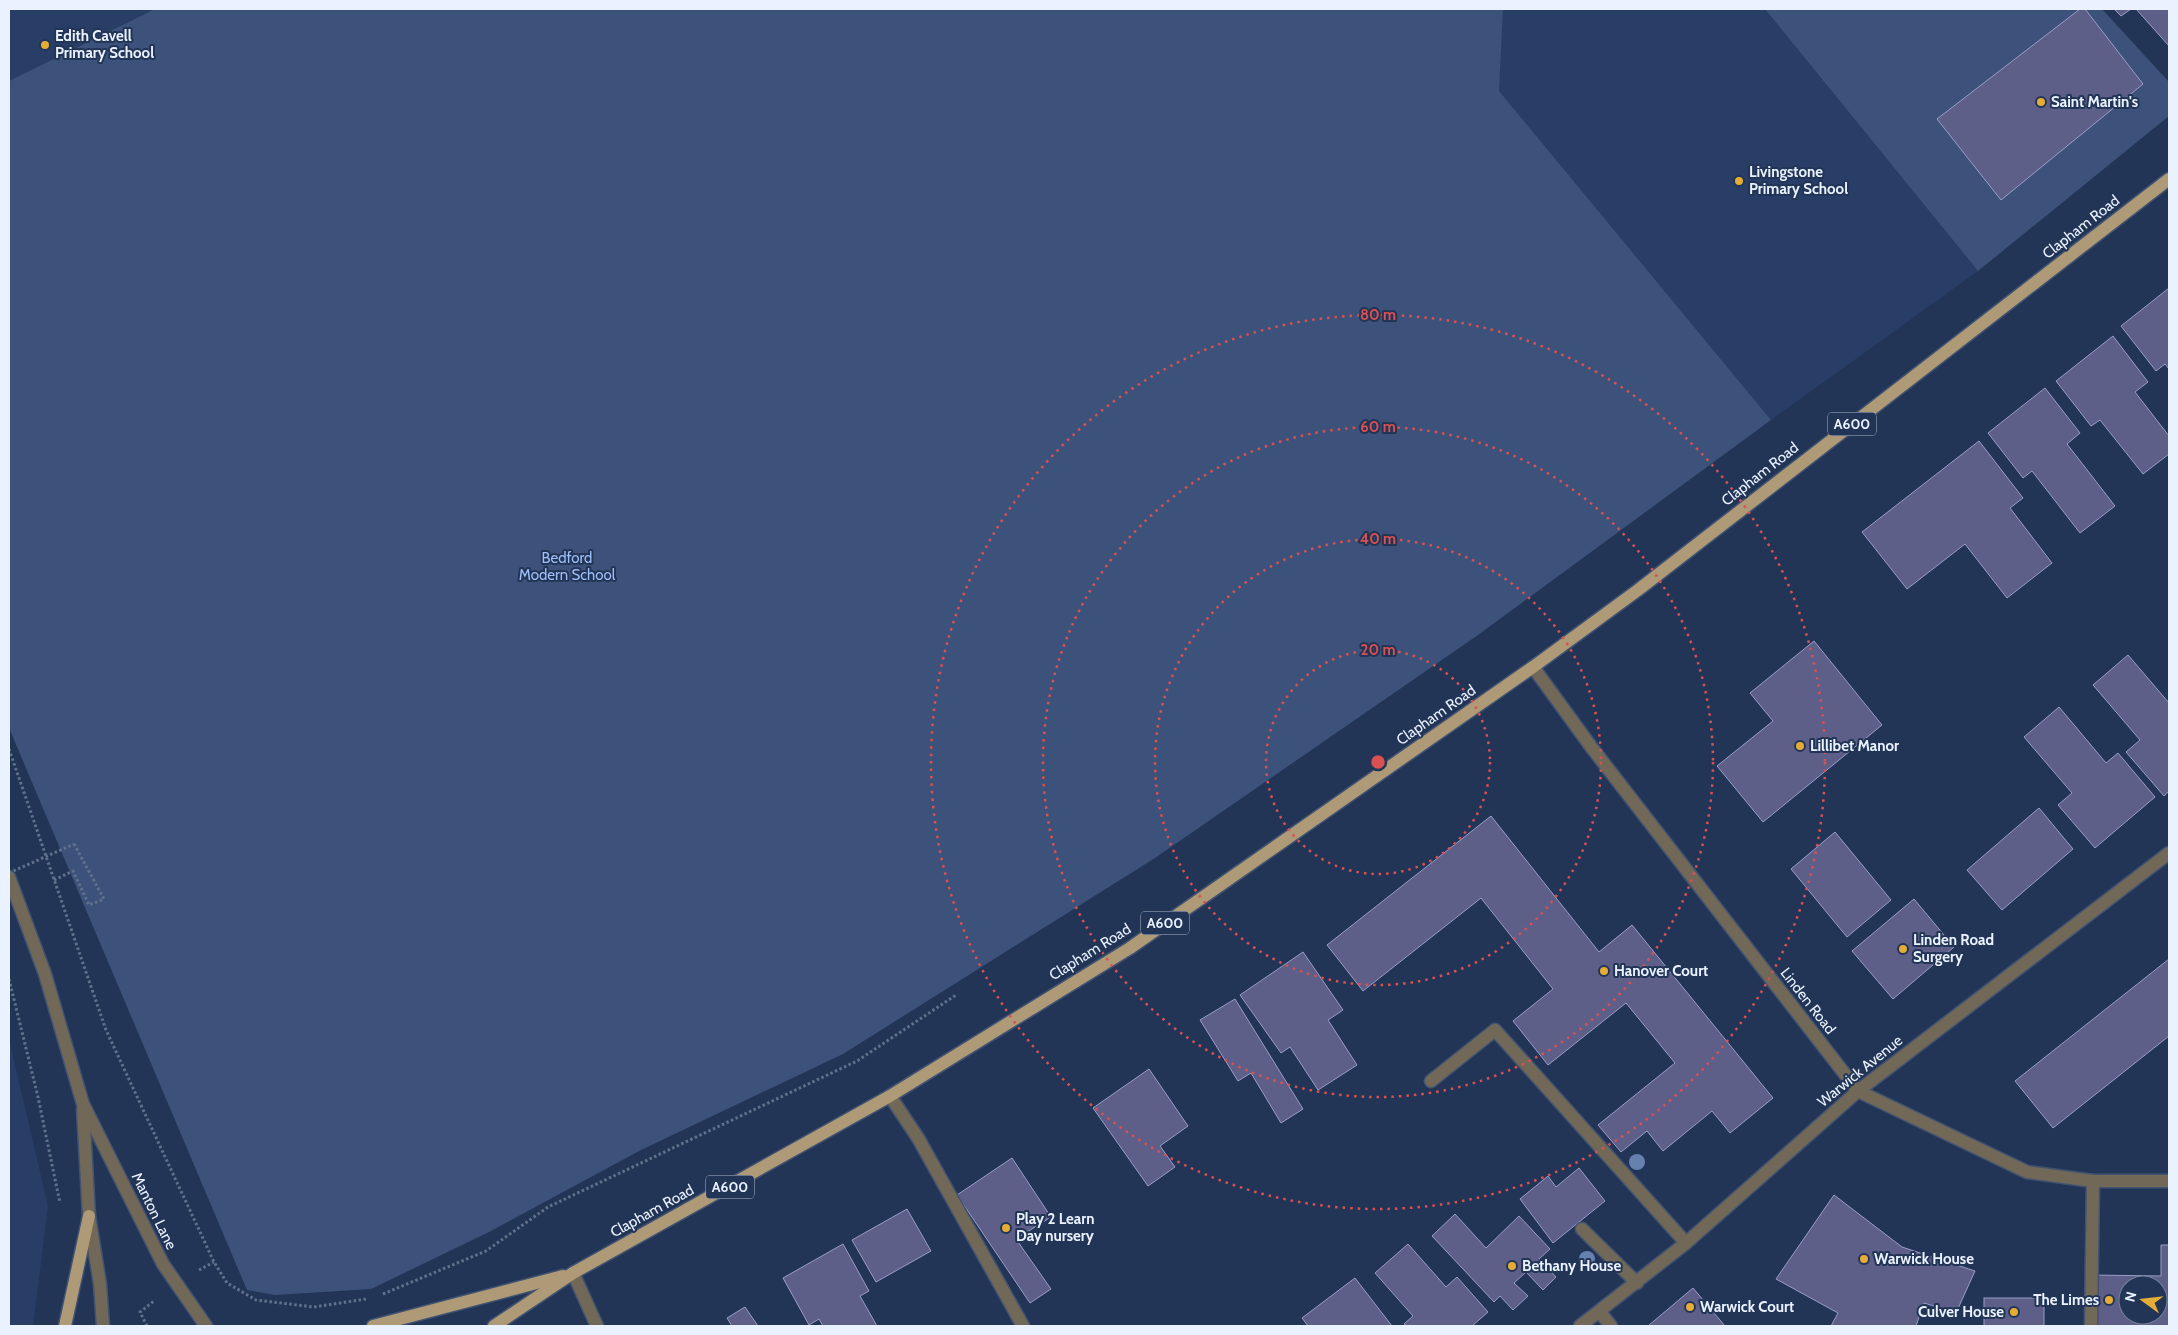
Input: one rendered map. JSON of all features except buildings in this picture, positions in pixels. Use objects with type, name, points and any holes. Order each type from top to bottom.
[{"type":"main road","name":"Clapham Road","points":[[494,1326],[573,1273],[890,1096],[1130,948],[1533,667],[1638,590],[2169,179]]},
{"type":"main road","points":[[65,1326],[89,1216]]},
{"type":"main road","name":"Clapham Road","points":[[373,1326],[573,1273]]},
{"type":"street","name":"Linden Road","points":[[1533,667],[1598,756],[1858,1092],[2027,1172],[2093,1181],[2169,1181]]},
{"type":"street","name":"Warwick Avenue","points":[[1580,1326],[1686,1243],[1858,1092],[2169,853]]},
{"type":"street","name":"Manton Lane","points":[[9,877],[45,974],[83,1104],[163,1264],[206,1326]]},
{"type":"street","points":[[1431,1081],[1495,1030],[1686,1243]]},
{"type":"street","points":[[890,1096],[918,1138],[1023,1326]]},
{"type":"street","name":"Manton Lane","points":[[83,1104],[89,1216],[100,1284],[103,1326]]},
{"type":"street","points":[[2091,1326],[2093,1181]]},
{"type":"street","points":[[1582,1229],[1637,1283]]},
{"type":"street","points":[[573,1273],[596,1326]]},
{"type":"street","points":[[1600,1312],[1611,1326]]},
{"type":"path","points":[[9,749],[106,1030],[214,1262],[227,1283],[256,1300],[314,1307],[373,1298]]},
{"type":"path","points":[[9,873],[74,844],[104,899],[89,905],[73,870],[54,880]]},
{"type":"path","points":[[9,979],[38,1097],[62,1212]]},
{"type":"path","points":[[382,1295],[486,1251],[548,1207],[857,1061],[956,995]]},
{"type":"path","points":[[197,1272],[214,1262]]},
{"type":"path","points":[[147,1326],[140,1312],[154,1301]]},
{"type":"shaded area","name":"Edith Cavell Primary School","points":[[9,9],[155,9],[9,81]]},
{"type":"shaded area","name":"Livingstone Primary School","points":[[1503,9],[1765,9],[1978,271],[1771,420],[1498,91]]},
{"type":"shaded area","points":[[9,1039],[48,1206],[33,1326],[9,1326]]},
{"type":"green space","name":"Bedford Modern School","points":[[155,9],[1503,9],[1499,91],[1771,420],[1478,635],[1155,858],[843,1054],[641,1150],[489,1232],[371,1289],[275,1295],[247,1290],[9,728],[9,81]]},
{"type":"green space","points":[[1765,9],[2102,9],[2169,82],[2169,116],[1978,271]]},
{"type":"place","name":"Edith Cavell Primary School","points":[[45,45]]},
{"type":"place","name":"Saint Martin's","points":[[2041,102]]},
{"type":"place","name":"Livingstone Primary School","points":[[1739,181]]},
{"type":"place","name":"Lillibet Manor","points":[[1800,746]]},
{"type":"place","name":"Linden Road Surgery","points":[[1903,949]]},
{"type":"place","name":"Hanover Court","points":[[1604,971]]},
{"type":"place","name":"Play 2 Learn Day nursery","points":[[1006,1228]]},
{"type":"place","name":"Warwick House","points":[[1864,1259]]},
{"type":"place","name":"Bethany House","points":[[1512,1266]]},
{"type":"place","name":"The Limes","points":[[2109,1300]]},
{"type":"place","name":"Warwick Court","points":[[1690,1307]]},
{"type":"place","name":"Culver House","points":[[2014,1312]]}]
